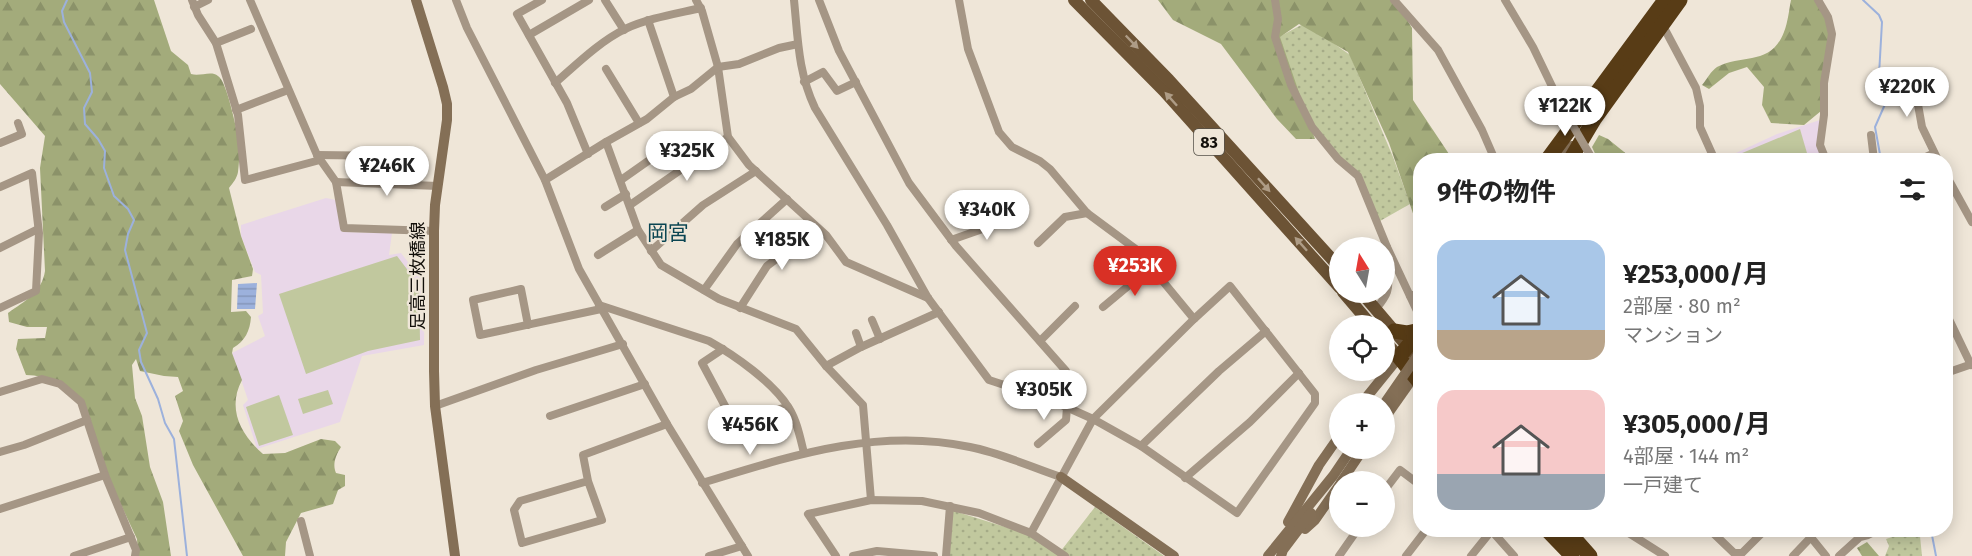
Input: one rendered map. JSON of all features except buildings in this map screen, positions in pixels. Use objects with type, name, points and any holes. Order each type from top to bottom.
[{"type":"highway","points":[[1553,153],[1587,117],[1659,9],[1680,0]]},
{"type":"highway","points":[[1573,153],[1587,117]]},
{"type":"highway","points":[[1395,334],[1413,332]]},
{"type":"highway","points":[[1554,537],[1572,556]]},
{"type":"highway","points":[[1573,537],[1590,556]]},
{"type":"main road","name":"83","points":[[1074,0],[1164,91],[1329,276]]},
{"type":"main road","name":"83","points":[[1091,0],[1169,80],[1329,256]]},
{"type":"main road","points":[[1352,303],[1363,315]]},
{"type":"main road","points":[[1371,303],[1379,315]]},
{"type":"main road","points":[[1395,340],[1409,352]]},
{"type":"street","points":[[208,0],[193,3],[216,43],[236,110],[245,180],[318,157],[399,156]]},
{"type":"street","points":[[250,0],[318,157],[336,182],[344,228],[434,231]]},
{"type":"street","name":"足高三枚橋線","points":[[416,0],[447,104],[434,231],[435,406],[455,556]]},
{"type":"street","points":[[542,0],[517,14],[567,103],[588,154]]},
{"type":"street","points":[[529,35],[571,4],[589,0]]},
{"type":"street","points":[[605,0],[624,30]]},
{"type":"street","points":[[696,0],[701,8],[718,68],[728,137],[756,171],[826,235],[846,262],[928,298]]},
{"type":"street","points":[[794,0],[801,70],[815,108],[887,225],[928,298],[989,380],[1053,401],[1093,418],[1141,446],[1237,513],[1315,403],[1315,394],[1230,286],[1093,418],[1031,533]]},
{"type":"street","points":[[819,0],[839,51],[909,183],[951,240],[1066,370],[1053,401]]},
{"type":"street","points":[[959,0],[968,49],[999,132],[1012,147],[1040,161],[1050,169],[1087,213],[1137,250],[1194,319]]},
{"type":"street","points":[[1275,0],[1278,19],[1275,37],[1291,85],[1312,126],[1338,159],[1358,176],[1383,237]]},
{"type":"street","points":[[1394,0],[1438,50],[1493,153]]},
{"type":"street","points":[[1505,0],[1533,47],[1562,106],[1589,153]]},
{"type":"street","points":[[1818,0],[1828,17],[1832,34],[1824,83],[1824,115],[1820,145],[1823,153]]},
{"type":"street","points":[[459,1],[467,28],[545,180],[579,269],[667,424],[748,556]]},
{"type":"street","points":[[555,82],[600,45],[624,30],[648,20],[701,8]]},
{"type":"street","points":[[1659,9],[1696,88],[1700,106],[1700,127],[1712,153]]},
{"type":"street","points":[[648,20],[674,97]]},
{"type":"street","points":[[216,43],[251,29]]},
{"type":"street","points":[[545,180],[647,119],[674,97],[691,89],[718,68],[738,64],[779,48],[798,44]]},
{"type":"street","points":[[606,69],[639,123]]},
{"type":"street","points":[[804,82],[823,72],[837,91],[856,82]]},
{"type":"street","points":[[1927,72],[1917,99],[1922,127],[1934,153]]},
{"type":"street","points":[[236,110],[288,90]]},
{"type":"street","points":[[1557,153],[1587,117]]},
{"type":"street","points":[[1565,153],[1587,117]]},
{"type":"street","points":[[0,143],[22,134],[18,123]]},
{"type":"street","points":[[1871,135],[1873,153]]},
{"type":"street","points":[[630,205],[728,137]]},
{"type":"street","points":[[606,142],[638,230],[661,265],[719,299],[796,329],[826,366],[863,405],[872,500]]},
{"type":"street","points":[[621,180],[648,161]]},
{"type":"street","points":[[651,251],[703,205],[756,171]]},
{"type":"street","points":[[0,187],[32,173],[38,229],[36,291],[0,308]]},
{"type":"street","points":[[336,182],[438,186]]},
{"type":"street","points":[[1953,188],[1972,222]]},
{"type":"street","points":[[605,207],[626,194]]},
{"type":"street","points":[[704,290],[737,244],[787,199]]},
{"type":"street","points":[[1038,243],[1065,217],[1087,213]]},
{"type":"street","points":[[951,240],[1014,218]]},
{"type":"street","points":[[740,308],[768,266],[817,228]]},
{"type":"street","points":[[0,248],[38,229]]},
{"type":"street","points":[[598,255],[638,230]]},
{"type":"street","points":[[1395,263],[1413,302]]},
{"type":"street","points":[[1103,307],[1151,267]]},
{"type":"street","points":[[528,325],[521,289],[473,300],[480,335],[528,325],[600,307],[709,341],[723,349],[771,387],[788,407],[796,423],[804,453]]},
{"type":"street","points":[[1376,309],[1380,303]]},
{"type":"street","points":[[1040,341],[1075,306]]},
{"type":"street","points":[[826,366],[861,347],[939,312]]},
{"type":"street","points":[[872,320],[879,339]]},
{"type":"street","points":[[1953,327],[1971,364],[1953,370]]},
{"type":"street","points":[[1141,446],[1220,371],[1266,332]]},
{"type":"street","points":[[856,333],[861,347]]},
{"type":"street","points":[[435,406],[537,370],[623,344]]},
{"type":"street","points":[[723,349],[702,363],[733,421],[788,407]]},
{"type":"street","points":[[1371,393],[1409,352]]},
{"type":"street","points":[[1389,393],[1409,352]]},
{"type":"street","points":[[1185,477],[1250,422],[1299,373]]},
{"type":"street","points":[[0,392],[42,379],[60,384],[81,402],[105,475],[136,550],[135,556]]},
{"type":"street","points":[[1395,405],[1413,383]]},
{"type":"street","points":[[550,416],[645,384]]},
{"type":"street","points":[[1038,444],[1066,420],[1067,407]]},
{"type":"street","points":[[0,452],[87,420]]},
{"type":"street","points":[[588,481],[520,501],[514,510],[522,543],[602,520],[588,481],[583,454],[667,424]]},
{"type":"street","points":[[702,483],[804,453],[866,442],[915,440],[970,447],[1061,477],[1174,556]]},
{"type":"street","points":[[1280,550],[1316,462],[1329,447]]},
{"type":"street","points":[[1346,471],[1355,459]]},
{"type":"street","points":[[1395,477],[1400,470],[1413,480]]},
{"type":"street","points":[[0,509],[105,475]]},
{"type":"street","points":[[1269,556],[1280,550],[1329,492]]},
{"type":"street","points":[[836,556],[808,514],[872,500],[921,501],[979,513],[1031,533],[1065,556]]},
{"type":"street","points":[[946,556],[950,506]]},
{"type":"street","points":[[301,521],[310,556]]},
{"type":"street","points":[[74,556],[131,537]]},
{"type":"street","points":[[1339,556],[1352,537]]},
{"type":"street","points":[[1406,556],[1421,537]]},
{"type":"street","points":[[1471,556],[1486,537]]},
{"type":"street","points":[[1497,537],[1514,556]]},
{"type":"street","points":[[1635,537],[1665,556]]},
{"type":"street","points":[[1717,537],[1734,553],[1742,553],[1758,537]]},
{"type":"street","points":[[1793,556],[1811,537]]},
{"type":"street","points":[[1813,537],[1826,556]]},
{"type":"street","points":[[1839,556],[1860,537]]},
{"type":"street","points":[[709,556],[742,546]]},
{"type":"street","points":[[853,556],[877,551],[934,556]]},
{"type":"shaded area","points":[[1820,120],[1822,153],[1736,153],[1777,134]]},
{"type":"shaded area","points":[[326,198],[336,200],[342,232],[392,233],[389,255],[401,253],[425,284],[424,345],[362,356],[340,422],[257,449],[243,405],[248,400],[232,353],[265,336],[258,316],[263,313],[261,275],[255,272],[241,236],[241,225]]},
{"type":"green space","points":[[0,0],[154,0],[171,51],[188,65],[191,74],[215,74],[225,87],[239,146],[237,174],[229,188],[241,236],[253,269],[252,276],[232,280],[231,312],[246,311],[251,317],[246,335],[233,348],[232,353],[242,380],[236,401],[238,420],[248,438],[263,454],[285,453],[321,439],[335,441],[341,447],[335,460],[335,470],[336,473],[345,475],[345,486],[338,490],[333,504],[301,513],[286,542],[285,556],[243,556],[193,465],[179,431],[183,421],[175,396],[183,391],[178,377],[140,371],[136,359],[132,365],[135,398],[142,416],[150,467],[163,502],[171,556],[138,556],[137,539],[107,475],[81,399],[69,388],[56,381],[26,375],[16,349],[18,339],[45,338],[47,327],[27,327],[9,322],[8,313],[36,290],[45,271],[40,168],[45,136],[0,84]]},
{"type":"green space","points":[[1158,0],[1395,0],[1412,28],[1413,100],[1448,153],[1413,153],[1413,213],[1389,143],[1348,52],[1299,24],[1280,37],[1315,139],[1296,139],[1277,119],[1221,44],[1173,20]]},
{"type":"green space","points":[[1791,0],[1819,0],[1832,34],[1821,111],[1804,125],[1771,123],[1762,105],[1764,87],[1747,67],[1729,73],[1709,89],[1702,85],[1717,67],[1764,55],[1772,50],[1784,32]]},
{"type":"green space","points":[[1305,23],[1350,55],[1393,157],[1410,204],[1380,221],[1359,179],[1312,127],[1277,38]]},
{"type":"green space","points":[[1800,129],[1807,153],[1742,153]]},
{"type":"green space","points":[[1599,135],[1625,153],[1595,153],[1592,147]]},
{"type":"green space","points":[[397,256],[419,285],[420,340],[368,351],[306,374],[279,294]]},
{"type":"green space","points":[[328,390],[333,404],[303,414],[298,399]]},
{"type":"green space","points":[[279,395],[293,435],[259,446],[246,407]]},
{"type":"green space","points":[[1095,507],[1164,556],[949,556],[951,510],[1031,535],[1060,552]]},
{"type":"green space","points":[[1920,537],[1922,556],[1885,556],[1889,546],[1886,539]]},
{"type":"green space","points":[[1867,542],[1879,556],[1862,556],[1857,548]]},
{"type":"water","points":[[257,283],[255,309],[237,309],[238,284]]},
{"type":"waterway","points":[[67,0],[62,11],[64,22],[90,73],[92,92],[84,108],[85,124],[105,151],[104,168],[114,196],[128,209],[134,220],[125,250],[147,333],[139,350],[141,362],[158,399],[165,423],[174,439],[187,556]]},
{"type":"waterway","points":[[1863,0],[1879,15],[1882,22],[1879,75],[1886,102],[1875,127],[1880,153]]},
{"type":"waterway","points":[[1932,537],[1936,556]]},
{"type":"district","name":"岡宮","points":[[668,233]]}]
